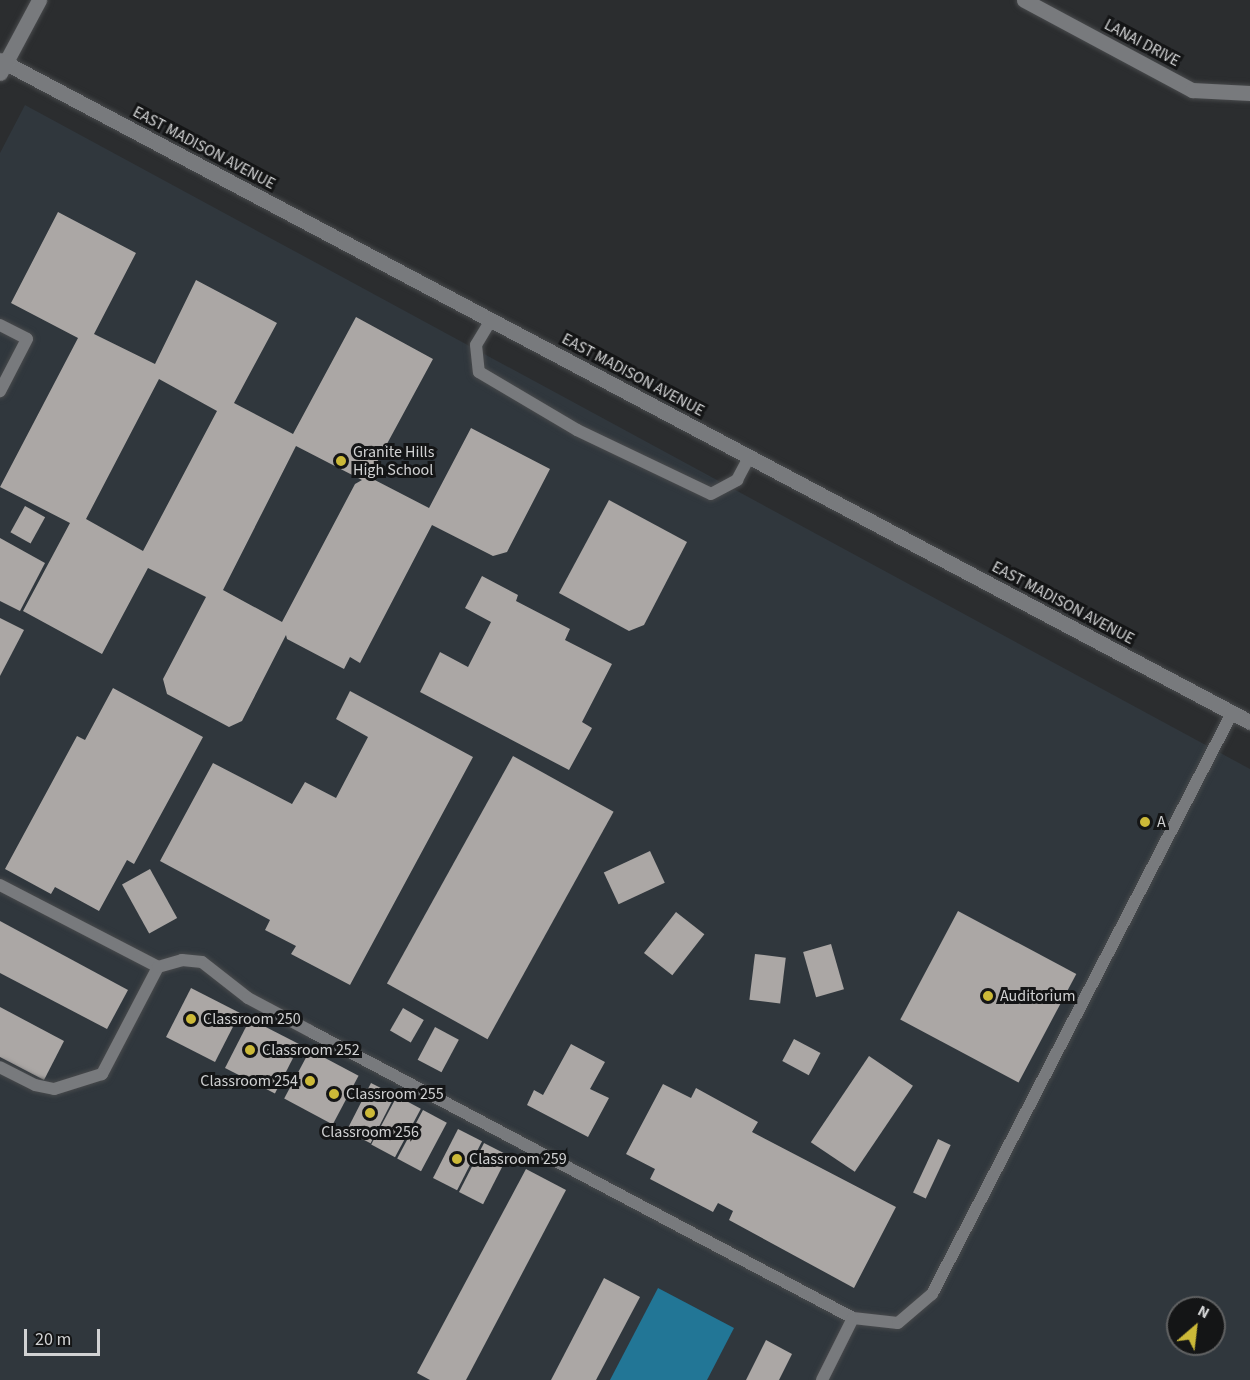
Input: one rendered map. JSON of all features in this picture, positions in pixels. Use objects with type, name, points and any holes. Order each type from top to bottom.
[{"type":"street","points":[[2,65],[39,0]]},
{"type":"street","name":"LANAI DRIVE","points":[[1024,0],[1192,90],[1250,93]]},
{"type":"street","name":"EAST MADISON AVENUE","points":[[2,65],[491,320],[1250,723]]},
{"type":"lane","points":[[491,320],[477,345],[478,372],[577,430],[711,494],[737,480],[749,457]]},
{"type":"lane","points":[[0,325],[27,339],[0,391]]},
{"type":"lane","points":[[0,885],[158,967],[182,960],[202,962],[259,1003],[853,1318],[898,1323],[932,1294],[1232,713]]},
{"type":"lane","points":[[0,1067],[35,1085],[54,1089],[102,1074],[158,967]]},
{"type":"lane","points":[[822,1380],[853,1318]]},
{"type":"shaded area","name":"Granite Hills High School","points":[[25,105],[1250,769],[1250,1380],[0,1380],[0,153]]},
{"type":"water","points":[[658,1288],[734,1328],[707,1380],[610,1380]]},
{"type":"building","points":[[58,212],[136,253],[94,334],[155,364],[196,280],[277,323],[234,403],[293,434],[356,317],[433,359],[369,477],[429,508],[471,428],[550,469],[507,552],[493,556],[432,525],[360,663],[350,657],[344,669],[287,639],[286,635],[242,721],[229,727],[167,694],[163,679],[206,597],[148,568],[102,654],[23,611],[70,523],[0,487],[78,338],[11,303]],"holes":[[[159,379],[217,411],[143,551],[86,519]],[[296,446],[362,480],[355,484],[282,622],[223,590]]]},
{"type":"building","points":[[609,500],[687,542],[644,625],[629,631],[559,593]]},
{"type":"building","points":[[25,506],[45,517],[31,543],[10,532]]},
{"type":"building","points":[[0,538],[45,563],[20,611],[0,601]]},
{"type":"building","points":[[482,576],[518,595],[516,601],[570,629],[565,640],[612,664],[582,722],[592,728],[569,770],[420,692],[440,652],[468,667],[491,622],[465,608]]},
{"type":"building","points":[[0,618],[24,630],[0,676]]},
{"type":"building","points":[[113,688],[203,737],[134,864],[127,860],[99,911],[55,887],[51,894],[5,869],[77,736],[85,740]]},
{"type":"building","points":[[350,691],[473,757],[350,985],[291,954],[296,946],[265,930],[270,920],[160,861],[213,763],[292,804],[305,782],[336,798],[368,737],[336,719]]},
{"type":"building","points":[[513,756],[614,812],[488,1039],[387,983]]},
{"type":"building","points":[[650,851],[665,883],[619,904],[604,873]]},
{"type":"building","points":[[150,869],[177,918],[149,933],[122,885]]},
{"type":"building","name":"Auditorium","points":[[958,911],[1076,974],[1019,1083],[900,1020]]},
{"type":"building","points":[[676,912],[704,934],[672,975],[644,953]]},
{"type":"building","points":[[0,921],[128,990],[107,1029],[0,973]]},
{"type":"building","points":[[831,944],[844,989],[816,997],[803,952]]},
{"type":"building","points":[[755,954],[786,958],[780,1003],[749,1000]]},
{"type":"building","points":[[191,988],[240,1013],[215,1062],[166,1037]]},
{"type":"building","points":[[0,1007],[64,1041],[44,1080],[0,1057]]},
{"type":"building","points":[[403,1008],[424,1020],[411,1043],[390,1031]]},
{"type":"building","points":[[250,1019],[300,1044],[275,1093],[225,1068]]},
{"type":"building","points":[[435,1027],[459,1040],[441,1072],[418,1060]]},
{"type":"building","points":[[794,1039],[820,1053],[809,1075],[782,1061]]},
{"type":"building","points":[[571,1044],[605,1062],[590,1089],[609,1098],[588,1137],[527,1105],[534,1090],[543,1095]]},
{"type":"building","points":[[310,1050],[359,1076],[333,1124],[284,1099]]},
{"type":"building","points":[[869,1056],[913,1086],[855,1172],[811,1142]]},
{"type":"building","name":"Classroom 256","points":[[371,1083],[395,1095],[371,1143],[346,1131]]},
{"type":"building","points":[[663,1084],[691,1098],[696,1088],[758,1122],[752,1132],[896,1207],[854,1288],[729,1220],[733,1211],[718,1203],[713,1212],[650,1179],[655,1169],[626,1154]]},
{"type":"building","points":[[397,1096],[421,1109],[395,1157],[371,1145]]},
{"type":"building","points":[[423,1110],[447,1123],[421,1171],[397,1159]]},
{"type":"building","name":"Classroom 259","points":[[458,1129],[482,1141],[457,1190],[433,1178]]},
{"type":"building","points":[[938,1139],[951,1145],[926,1198],[913,1192]]},
{"type":"building","points":[[484,1143],[508,1155],[483,1204],[459,1192]]},
{"type":"building","points":[[526,1169],[566,1190],[466,1380],[430,1380],[417,1373]]},
{"type":"building","points":[[604,1278],[640,1297],[596,1380],[551,1380]]},
{"type":"building","points":[[766,1340],[792,1354],[779,1380],[746,1380]]},
{"type":"place","name":"Granite Hills High School","points":[[341,461]]},
{"type":"place","name":"A","points":[[1145,822]]},
{"type":"place","name":"Auditorium","points":[[988,996]]},
{"type":"place","name":"Classroom 250","points":[[191,1019]]},
{"type":"place","name":"Classroom 252","points":[[250,1050]]},
{"type":"place","name":"Classroom 254","points":[[310,1081]]},
{"type":"place","name":"Classroom 255","points":[[334,1094]]},
{"type":"place","name":"Classroom 256","points":[[370,1113]]},
{"type":"place","name":"Classroom 259","points":[[457,1159]]}]
